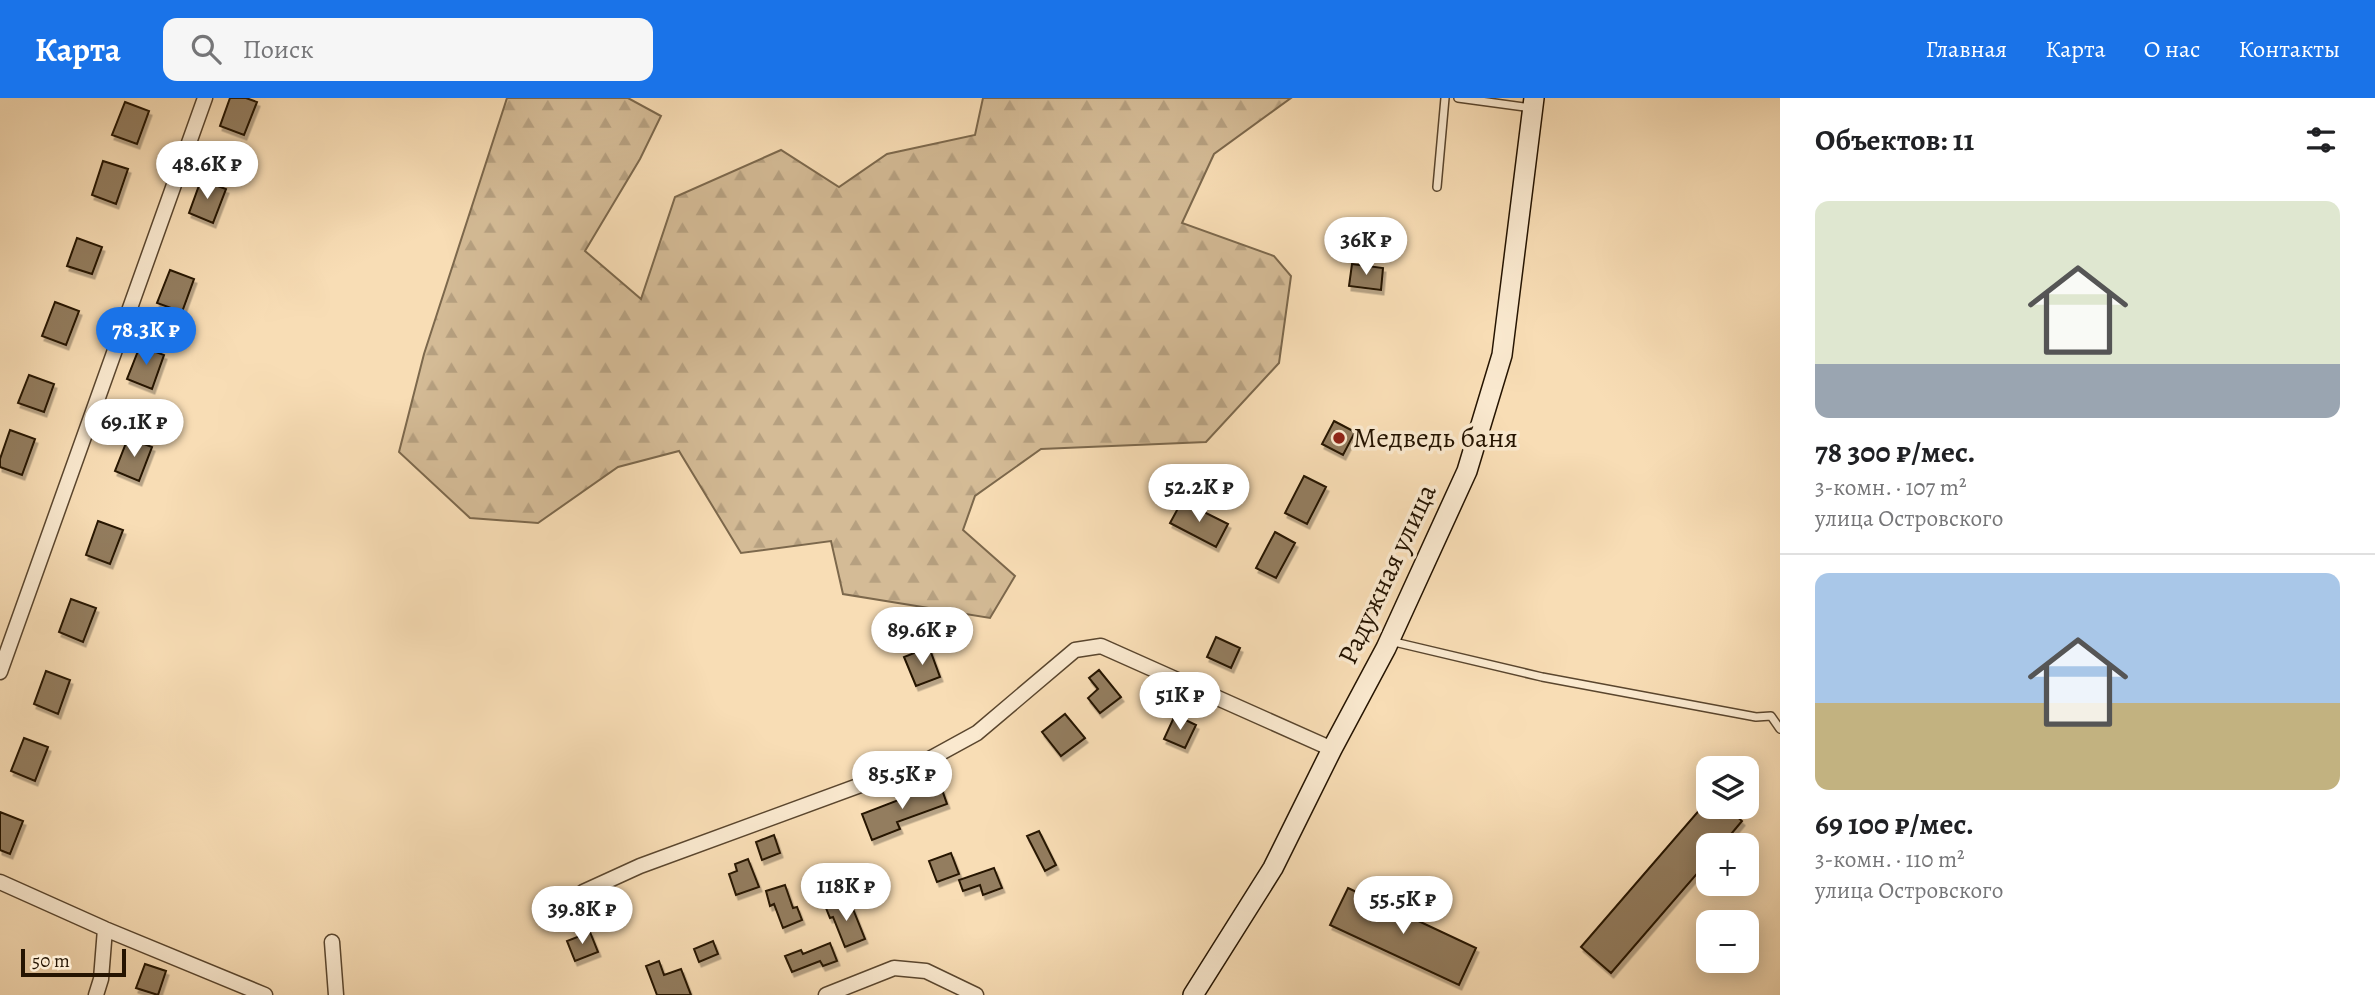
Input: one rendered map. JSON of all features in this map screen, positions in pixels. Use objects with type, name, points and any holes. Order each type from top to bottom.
[{"type":"street","points":[[0,672],[205,98]]},
{"type":"street","name":"Радужная улица","points":[[1194,995],[1273,867],[1389,640],[1467,471],[1502,355],[1534,103]]},
{"type":"street","points":[[583,892],[640,866],[926,761],[977,733],[1075,650],[1101,646],[1332,749]]},
{"type":"street","points":[[0,882],[265,995]]},
{"type":"street","points":[[96,995],[101,979],[105,929]]},
{"type":"street","points":[[332,942],[336,995]]},
{"type":"street","points":[[825,995],[894,968],[926,971],[976,995]]},
{"type":"lane","points":[[1437,187],[1446,98]]},
{"type":"lane","points":[[1458,98],[1534,103]]},
{"type":"lane","points":[[1389,640],[1542,677],[1756,717],[1771,716],[1780,729]]},
{"type":"green space","points":[[507,98],[628,98],[661,116],[640,159],[585,251],[641,299],[675,197],[781,150],[839,187],[887,154],[975,135],[983,98],[1291,98],[1214,154],[1182,223],[1274,256],[1291,276],[1279,363],[1206,442],[1041,449],[975,496],[963,530],[1015,576],[990,618],[843,594],[831,541],[741,553],[679,451],[618,467],[538,523],[470,518],[399,452],[424,354]]},
{"type":"building","points":[[230,98],[246,98],[257,102],[244,135],[220,126]]},
{"type":"building","points":[[125,102],[149,111],[137,144],[112,135]]},
{"type":"building","points":[[103,161],[128,169],[116,204],[92,195]]},
{"type":"building","points":[[201,180],[226,189],[213,223],[189,213]]},
{"type":"building","points":[[77,238],[102,247],[92,274],[67,266]]},
{"type":"building","points":[[1352,264],[1383,268],[1381,290],[1349,286]]},
{"type":"building","points":[[170,270],[194,279],[182,312],[157,303]]},
{"type":"building","points":[[55,302],[79,311],[66,345],[42,336]]},
{"type":"building","points":[[140,346],[164,355],[152,389],[127,379]]},
{"type":"building","points":[[29,375],[54,384],[44,412],[18,403]]},
{"type":"building","name":"Медведь баня","points":[[1334,421],[1355,432],[1343,455],[1322,444]]},
{"type":"building","points":[[10,430],[35,439],[22,475],[0,467]]},
{"type":"building","points":[[128,438],[152,447],[139,481],[115,471]]},
{"type":"building","points":[[1304,476],[1326,487],[1307,524],[1285,513]]},
{"type":"building","points":[[1182,501],[1228,524],[1216,547],[1170,523]]},
{"type":"building","points":[[98,521],[123,530],[110,564],[86,555]]},
{"type":"building","points":[[1275,532],[1295,543],[1276,578],[1256,568]]},
{"type":"building","points":[[71,599],[96,608],[83,642],[59,632]]},
{"type":"building","points":[[1216,637],[1240,648],[1231,668],[1207,657]]},
{"type":"building","points":[[929,647],[940,677],[916,686],[904,657]]},
{"type":"building","points":[[1099,670],[1121,697],[1100,713],[1088,698],[1098,689],[1089,678]]},
{"type":"building","points":[[46,671],[70,680],[58,714],[34,704]]},
{"type":"building","points":[[1065,714],[1085,738],[1061,756],[1042,732]]},
{"type":"building","points":[[1175,715],[1196,725],[1185,748],[1164,739]]},
{"type":"building","points":[[24,738],[48,747],[35,781],[11,771]]},
{"type":"building","points":[[940,784],[947,804],[897,822],[900,829],[872,840],[862,814]]},
{"type":"building","points":[[0,812],[23,821],[10,854],[0,850]]},
{"type":"building","points":[[1696,814],[1696,819],[1742,821],[1732,833],[1696,833],[1696,875],[1611,973],[1581,947]]},
{"type":"building","points":[[1039,831],[1056,865],[1045,871],[1027,836]]},
{"type":"building","points":[[774,835],[780,853],[762,860],[756,842]]},
{"type":"building","points":[[951,853],[959,874],[937,882],[929,861]]},
{"type":"building","points":[[748,859],[759,887],[736,895],[729,874],[737,871],[735,864]]},
{"type":"building","points":[[852,867],[858,883],[874,877],[879,890],[850,902],[839,871]]},
{"type":"building","points":[[994,868],[1002,888],[983,895],[980,885],[963,891],[959,880]]},
{"type":"building","points":[[785,885],[793,908],[797,907],[802,920],[783,928],[774,904],[770,906],[766,891]]},
{"type":"building","points":[[1348,888],[1476,948],[1459,985],[1330,925]]},
{"type":"building","points":[[849,899],[865,939],[845,947],[833,917],[830,918],[826,908]]},
{"type":"building","points":[[590,932],[598,952],[575,961],[567,941]]},
{"type":"building","points":[[713,941],[718,954],[699,962],[694,949]]},
{"type":"building","points":[[830,943],[837,961],[823,966],[820,961],[792,972],[785,956],[801,950],[803,954]]},
{"type":"building","points":[[659,961],[664,975],[681,969],[691,995],[657,995],[646,966]]},
{"type":"building","points":[[145,964],[166,971],[158,995],[136,988]]},
{"type":"place","name":"Медведь баня","points":[[1339,438]]}]
